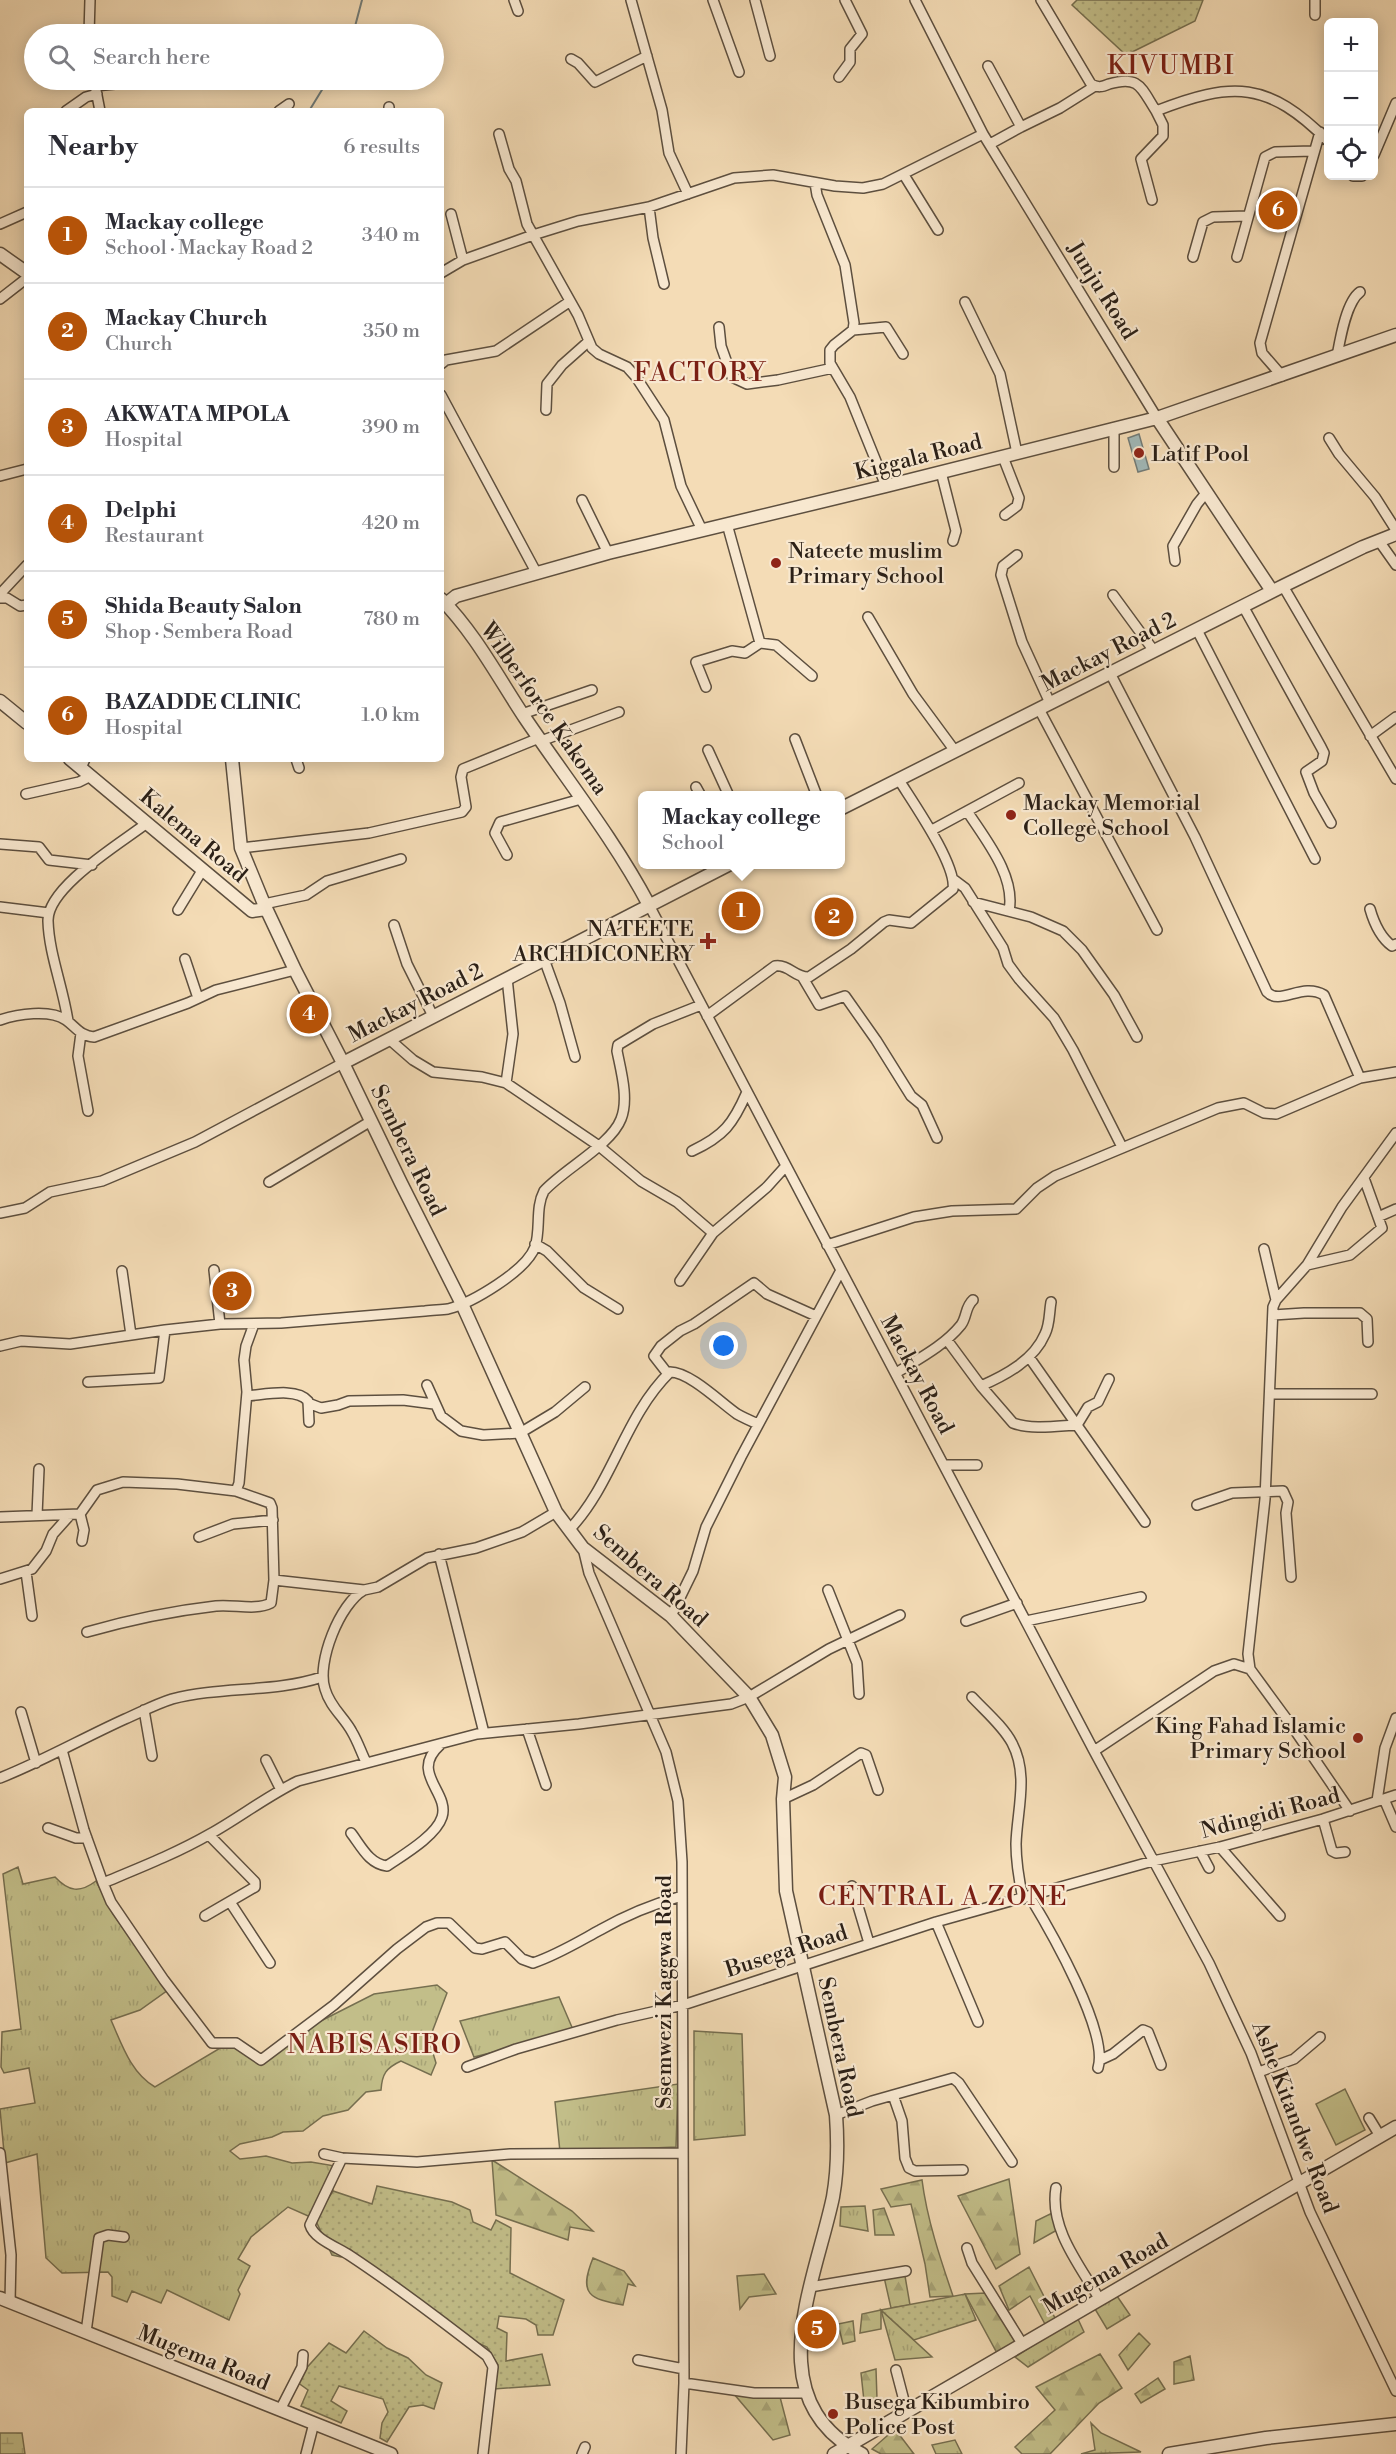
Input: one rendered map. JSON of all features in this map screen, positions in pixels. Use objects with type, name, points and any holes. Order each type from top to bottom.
[{"type":"street","points":[[89,24],[90,0]]},
{"type":"street","points":[[514,0],[518,11]]},
{"type":"street","points":[[631,0],[662,110],[669,153],[688,194]]},
{"type":"street","points":[[713,0],[739,72]]},
{"type":"street","points":[[755,0],[770,56]]},
{"type":"street","points":[[839,76],[850,62],[850,49],[862,34],[845,0]]},
{"type":"street","name":"Junju Road","points":[[915,0],[983,134],[1157,418],[1206,493],[1277,588],[1396,779]]},
{"type":"street","points":[[1041,0],[1087,80],[1101,87],[1131,80],[1141,89],[1156,111],[1163,125],[1163,136],[1141,159],[1152,200]]},
{"type":"street","points":[[1315,0],[1315,15]]},
{"type":"street","points":[[571,58],[595,82],[647,56]]},
{"type":"street","points":[[988,66],[1021,127]]},
{"type":"street","points":[[990,144],[1060,108],[1095,86]]},
{"type":"street","points":[[70,108],[92,90]]},
{"type":"street","points":[[96,90],[99,108]]},
{"type":"street","points":[[1156,111],[1205,94],[1232,90],[1263,93],[1324,136]]},
{"type":"street","points":[[1378,146],[1396,103]]},
{"type":"street","points":[[283,108],[289,104]]},
{"type":"street","points":[[1282,376],[1262,353],[1260,343],[1320,132]]},
{"type":"street","points":[[499,134],[509,169],[516,181],[527,224],[590,340],[592,348],[599,354],[620,362],[632,372],[664,420],[681,486],[702,530]]},
{"type":"street","points":[[444,271],[463,260],[533,235],[578,221],[650,207],[716,183],[759,175],[863,188],[884,184],[983,134]]},
{"type":"street","points":[[1237,257],[1266,157],[1275,152],[1313,151]]},
{"type":"street","points":[[904,175],[938,230]]},
{"type":"street","points":[[815,183],[817,195],[845,265],[853,330]]},
{"type":"street","points":[[650,207],[653,238],[664,284]]},
{"type":"street","points":[[0,224],[24,214]]},
{"type":"street","points":[[451,214],[463,260]]},
{"type":"street","points":[[1193,257],[1203,222],[1213,217],[1248,216]]},
{"type":"street","points":[[0,254],[24,271]]},
{"type":"street","points":[[0,299],[24,280]]},
{"type":"street","points":[[1337,356],[1346,317],[1356,295],[1360,292]]},
{"type":"street","points":[[444,362],[496,351],[569,302]]},
{"type":"street","points":[[965,302],[1000,374],[1017,453]]},
{"type":"street","points":[[720,327],[721,346],[732,377],[747,384],[833,368]]},
{"type":"street","points":[[886,486],[850,397],[829,357],[830,350],[837,340],[853,330],[886,327],[903,354]]},
{"type":"street","name":"Kiggala Road","points":[[444,601],[608,552],[886,486],[1157,418],[1396,335]]},
{"type":"street","points":[[546,410],[547,384],[562,365],[590,340]]},
{"type":"street","points":[[444,401],[537,572]]},
{"type":"street","points":[[1114,429],[1114,467]]},
{"type":"street","points":[[1329,438],[1339,454],[1375,497],[1396,532]]},
{"type":"street","points":[[1003,457],[1019,498],[1017,506],[1005,515]]},
{"type":"street","points":[[0,476],[24,470]]},
{"type":"street","points":[[941,472],[956,531],[953,541]]},
{"type":"street","points":[[1175,561],[1173,546],[1197,504],[1206,493]]},
{"type":"street","points":[[582,500],[608,552]]},
{"type":"street","points":[[727,524],[760,644]]},
{"type":"street","name":"Mackay Road 2","points":[[845,807],[1277,588],[1396,532]]},
{"type":"street","points":[[1379,541],[1396,565]]},
{"type":"street","points":[[1017,555],[1003,566],[1001,575],[1045,706],[1157,930]]},
{"type":"street","points":[[0,596],[24,568]]},
{"type":"street","points":[[1113,595],[1154,651]]},
{"type":"street","points":[[0,596],[7,597],[20,606],[24,605]]},
{"type":"street","name":"Wilberforce Kakoma","points":[[444,601],[630,870],[649,905]]},
{"type":"street","points":[[1243,606],[1322,747],[1324,753],[1322,761],[1308,769],[1307,776],[1331,823]]},
{"type":"street","points":[[867,617],[913,694],[955,751]]},
{"type":"street","points":[[1197,630],[1315,859]]},
{"type":"street","points":[[706,687],[696,662],[732,651],[745,653],[760,644],[776,645],[812,676]]},
{"type":"street","points":[[1110,673],[1195,837],[1267,992],[1272,997],[1278,998],[1300,991],[1316,990],[1324,996],[1360,1077]]},
{"type":"street","points":[[522,714],[592,690]]},
{"type":"street","points":[[0,700],[24,720]]},
{"type":"street","points":[[242,848],[369,832],[462,812],[466,807],[461,777],[463,769],[619,712]]},
{"type":"street","points":[[1370,736],[1395,719]]},
{"type":"street","points":[[795,739],[815,791]]},
{"type":"street","points":[[708,750],[727,791]]},
{"type":"street","name":"Sembera Road","points":[[232,762],[242,848],[265,906],[462,1304],[555,1512],[583,1548],[671,1616],[749,1697],[779,1751],[785,1777],[783,1799],[786,1891],[836,2115],[839,2146],[836,2174],[801,2333],[801,2362],[806,2393],[824,2426],[847,2446],[862,2454]]},
{"type":"street","points":[[26,794],[79,782],[86,768]]},
{"type":"street","name":"Kalema Road","points":[[86,768],[147,823],[252,911],[265,906]]},
{"type":"street","points":[[803,978],[809,977],[830,964],[889,920],[909,924],[913,922],[953,889],[953,879],[932,830],[899,780]]},
{"type":"street","points":[[932,830],[1019,783]]},
{"type":"street","points":[[507,855],[495,833],[500,822],[581,799]]},
{"type":"street","points":[[967,811],[985,838],[1006,879],[1011,898],[1009,911]]},
{"type":"street","points":[[68,1021],[50,935],[49,913],[61,890],[147,823]]},
{"type":"street","points":[[0,843],[36,846],[41,848],[49,860],[92,865]]},
{"type":"street","points":[[265,906],[306,895],[327,881],[401,859]]},
{"type":"street","name":"Mackay Road 2","points":[[343,1062],[720,869]]},
{"type":"street","points":[[178,910],[196,877],[203,870]]},
{"type":"street","points":[[953,879],[966,888],[1003,948],[1008,964],[1054,1018],[1074,1050],[1122,1147]]},
{"type":"street","points":[[973,902],[1031,917],[1063,932],[1082,950],[1114,995],[1137,1037]]},
{"type":"street","name":"Mackay Road","points":[[649,905],[840,1272],[896,1373],[1153,1861]]},
{"type":"street","points":[[0,907],[49,913]]},
{"type":"street","points":[[1370,909],[1385,941],[1392,946],[1396,944]]},
{"type":"street","points":[[394,925],[407,964],[433,1016]]},
{"type":"street","points":[[184,959],[198,998]]},
{"type":"street","points":[[544,959],[560,1003],[575,1057]]},
{"type":"street","points":[[707,1016],[775,966],[781,965],[803,978],[819,1005],[845,996],[911,1096],[922,1105],[937,1138]]},
{"type":"street","points":[[0,1020],[16,1016],[53,1014],[68,1021],[81,1033],[94,1037],[120,1029],[216,990],[295,970]]},
{"type":"street","points":[[506,1083],[513,1034],[507,978]]},
{"type":"street","points":[[0,1346],[21,1341],[70,1344],[220,1324],[254,1324],[448,1309],[462,1304],[508,1277],[526,1260],[535,1244],[540,1203],[544,1191],[599,1146],[614,1131],[622,1118],[624,1095],[618,1045],[653,1024],[701,1005]]},
{"type":"street","points":[[81,1033],[78,1056],[88,1111]]},
{"type":"street","points":[[389,1039],[413,1060],[433,1072],[482,1077],[506,1083],[599,1146],[641,1180],[677,1202],[713,1233]]},
{"type":"street","points":[[0,1214],[26,1208],[51,1192],[102,1181],[195,1142],[343,1062]]},
{"type":"street","points":[[827,1245],[885,1224],[914,1217],[952,1210],[1016,1209],[1044,1183],[1122,1147],[1218,1108],[1236,1103],[1251,1106],[1264,1113],[1276,1114],[1360,1077],[1396,1072]]},
{"type":"street","points":[[692,1151],[725,1132],[736,1117],[747,1092]]},
{"type":"street","points":[[269,1182],[371,1121]]},
{"type":"street","points":[[1350,1811],[1250,1669],[1249,1636],[1261,1551],[1266,1490],[1272,1315],[1276,1300],[1307,1265],[1342,1207],[1395,1136]]},
{"type":"street","points":[[680,1281],[713,1233],[767,1187],[785,1167]]},
{"type":"street","points":[[1307,1265],[1350,1256],[1382,1228],[1364,1178]]},
{"type":"street","points":[[1378,1217],[1396,1209]]},
{"type":"street","points":[[535,1244],[547,1251],[584,1287],[618,1309]]},
{"type":"street","points":[[1264,1249],[1276,1300]]},
{"type":"street","points":[[214,1270],[220,1324]]},
{"type":"street","points":[[122,1271],[131,1335]]},
{"type":"street","points":[[671,1616],[693,1571],[706,1527],[758,1424],[840,1272]]},
{"type":"street","points":[[668,1374],[654,1356],[660,1346],[754,1283],[767,1294],[816,1316]]},
{"type":"street","points":[[896,1373],[947,1340],[962,1324],[967,1306],[973,1300]]},
{"type":"street","points":[[981,1386],[1011,1371],[1029,1357],[1045,1334],[1051,1302]]},
{"type":"street","points":[[1272,1315],[1304,1312],[1360,1313],[1367,1318],[1368,1342]]},
{"type":"street","points":[[236,1491],[239,1483],[247,1396],[246,1346],[254,1324]]},
{"type":"street","points":[[88,1382],[159,1378],[165,1330]]},
{"type":"street","points":[[947,1340],[981,1386],[1013,1423],[1020,1426],[1040,1427],[1077,1425]]},
{"type":"street","points":[[1029,1357],[1145,1522]]},
{"type":"street","points":[[569,1530],[597,1493],[634,1419],[668,1374],[674,1372],[685,1377],[739,1415],[758,1424]]},
{"type":"street","points":[[1077,1425],[1088,1407],[1098,1402],[1109,1379]]},
{"type":"street","points":[[427,1385],[441,1416],[461,1431],[483,1435],[520,1433],[555,1412],[585,1387]]},
{"type":"street","points":[[247,1396],[290,1394],[303,1396],[308,1403],[309,1422]]},
{"type":"street","points":[[1270,1394],[1372,1394]]},
{"type":"street","points":[[308,1403],[321,1408],[338,1406],[349,1401],[404,1400],[434,1404]]},
{"type":"street","points":[[944,1465],[977,1465]]},
{"type":"street","points":[[37,1515],[39,1469]]},
{"type":"street","points":[[0,1579],[26,1572],[41,1558],[53,1534],[97,1490],[123,1482],[177,1484],[236,1491],[270,1503],[273,1520],[272,1603],[262,1606],[222,1606],[184,1610],[87,1632]]},
{"type":"street","points":[[1197,1505],[1232,1493],[1283,1491],[1288,1502],[1286,1513],[1291,1577]]},
{"type":"street","points":[[274,1580],[364,1590],[378,1587],[427,1558],[476,1548],[522,1532],[555,1512]]},
{"type":"street","points":[[0,1517],[75,1514]]},
{"type":"street","points":[[75,1514],[84,1530],[82,1540]]},
{"type":"street","points":[[199,1537],[233,1524],[273,1520]]},
{"type":"street","name":"Ssemwezi Kaggwa Road","points":[[583,1548],[589,1573],[666,1752],[678,1801],[682,1833],[684,2383],[681,2454]]},
{"type":"street","points":[[439,1554],[484,1733]]},
{"type":"street","points":[[26,1572],[32,1616]]},
{"type":"street","points":[[364,1590],[348,1602],[338,1621],[322,1677],[328,1699],[352,1732],[366,1762]]},
{"type":"street","points":[[828,1590],[857,1663],[859,1694]]},
{"type":"street","points":[[1026,1621],[1141,1597]]},
{"type":"street","points":[[966,1621],[1017,1604]]},
{"type":"street","points":[[103,1883],[156,1862],[209,1835],[298,1781],[484,1733],[649,1716],[731,1704],[749,1697],[847,1639],[900,1615]]},
{"type":"street","points":[[1094,1751],[1214,1671],[1234,1664],[1250,1669]]},
{"type":"street","points":[[0,1778],[160,1703],[190,1695],[290,1685],[322,1677]]},
{"type":"street","points":[[972,1697],[1012,1742],[1020,1764],[1022,1784],[1016,1842],[1018,1873],[1027,1898],[1086,2005],[1095,2033],[1099,2064],[1143,2030],[1148,2032],[1161,2065]]},
{"type":"street","points":[[144,1710],[152,1756]]},
{"type":"street","points":[[21,1712],[36,1763]]},
{"type":"street","points":[[1396,1718],[1385,1748],[1378,1779],[1380,1800],[1396,1827]]},
{"type":"street","points":[[527,1729],[546,1785]]},
{"type":"street","points":[[351,1833],[370,1858],[378,1865],[387,1866],[434,1831],[442,1818],[443,1808],[429,1774],[429,1760],[431,1753],[442,1743]]},
{"type":"street","points":[[62,1750],[87,1838],[111,1902],[164,1980],[212,2043],[236,2043],[261,2060],[334,2005],[397,1949],[426,1927],[437,1923],[448,1923],[475,1948],[482,1950],[505,1942],[522,1959],[533,1963],[575,1946],[601,1929],[643,1909],[682,1896]]},
{"type":"street","points":[[783,1799],[813,1785],[861,1753],[866,1755],[878,1790]]},
{"type":"street","points":[[266,1760],[281,1790]]},
{"type":"street","name":"Ndingidi Road","points":[[1153,1861],[1220,1847],[1323,1819],[1396,1795]]},
{"type":"street","points":[[1323,1819],[1332,1851],[1345,1852]]},
{"type":"street","points":[[48,1828],[76,1838],[87,1838]]},
{"type":"street","points":[[205,1916],[255,1887],[255,1882],[209,1835]]},
{"type":"street","points":[[1220,1847],[1280,1917]]},
{"type":"street","points":[[1200,1851],[1209,1868]]},
{"type":"street","name":"Busega Road","points":[[467,2067],[527,2046],[683,2004],[869,1943],[1153,1861]]},
{"type":"street","name":"Ashe Kitandwe Road","points":[[1153,1861],[1209,1963],[1259,2072],[1310,2212],[1396,2391]]},
{"type":"street","points":[[852,1886],[869,1943]]},
{"type":"street","points":[[230,1902],[270,1963]]},
{"type":"street","points":[[936,1923],[978,2022]]},
{"type":"street","points":[[1259,2072],[1294,2059],[1320,2037]]},
{"type":"street","points":[[836,2115],[893,2095],[953,2078],[959,2083],[1012,2162]]},
{"type":"street","points":[[893,2095],[902,2121],[905,2158],[909,2168],[915,2171],[963,2170]]},
{"type":"street","points":[[1369,2118],[1380,2136]]},
{"type":"street","name":"Mugema Road","points":[[834,2454],[1300,2185],[1396,2127]]},
{"type":"street","points":[[0,2153],[11,2255],[5,2300]]},
{"type":"street","points":[[324,2154],[342,2158],[417,2162],[510,2154],[683,2153]]},
{"type":"street","points":[[342,2158],[310,2225],[311,2229],[316,2235],[350,2256],[491,2361],[493,2374],[483,2454]]},
{"type":"street","points":[[1056,2188],[1054,2199],[1062,2234],[1100,2300]]},
{"type":"street","points":[[86,2332],[99,2238],[108,2235],[124,2237]]},
{"type":"street","points":[[968,2248],[972,2263],[1023,2345]]},
{"type":"street","points":[[810,2286],[906,2271]]},
{"type":"street","name":"Mugema Road","points":[[5,2300],[392,2454]]},
{"type":"street","points":[[280,2410],[302,2367],[303,2355]]},
{"type":"street","points":[[638,2360],[684,2368]]},
{"type":"street","points":[[896,2370],[907,2412]]},
{"type":"street","points":[[684,2383],[754,2393],[806,2393]]},
{"type":"street","points":[[306,2454],[314,2423]]},
{"type":"street","points":[[1169,2454],[1266,2438],[1396,2424]]},
{"type":"green space","points":[[1077,0],[1203,0],[1195,21],[1126,55],[1072,5]]},
{"type":"green space","points":[[18,1867],[23,1884],[55,1877],[65,1886],[80,1889],[96,1881],[113,1914],[168,1990],[140,2010],[111,2020],[133,2066],[155,2087],[237,2038],[258,2058],[301,2031],[374,1994],[437,1985],[447,1993],[429,2040],[436,2063],[431,2075],[401,2061],[386,2072],[381,2090],[366,2092],[348,2110],[323,2116],[303,2131],[283,2132],[272,2137],[240,2144],[230,2151],[240,2159],[266,2156],[292,2163],[311,2162],[335,2166],[330,2180],[333,2191],[315,2219],[288,2207],[251,2237],[238,2259],[250,2266],[238,2290],[240,2294],[229,2320],[167,2290],[161,2303],[132,2291],[127,2302],[112,2296],[112,2277],[108,2272],[62,2273],[46,2258],[37,2154],[5,2163],[0,2109],[35,2103],[29,2068],[4,2073],[1,2067],[2,2032],[21,2029],[3,1874]]},
{"type":"green space","points":[[559,1997],[574,2032],[474,2057],[460,2021]]},
{"type":"green space","points":[[694,2031],[742,2034],[745,2135],[694,2140]]},
{"type":"green space","points":[[678,2084],[676,2147],[560,2152],[555,2102]]},
{"type":"green space","points":[[1345,2089],[1365,2130],[1336,2145],[1316,2104]]},
{"type":"green space","points":[[492,2160],[572,2211],[593,2231],[570,2227],[568,2240],[496,2215]]},
{"type":"green space","points":[[1009,2179],[1020,2254],[996,2269],[958,2196]]},
{"type":"green space","points":[[922,2180],[931,2224],[953,2296],[930,2297],[911,2204],[891,2207],[881,2189]]},
{"type":"green space","points":[[377,2186],[452,2202],[470,2210],[473,2222],[491,2230],[496,2220],[511,2228],[510,2273],[564,2300],[553,2335],[538,2335],[536,2325],[526,2319],[499,2316],[497,2328],[507,2333],[506,2361],[542,2354],[550,2385],[494,2389],[498,2365],[487,2347],[467,2338],[436,2311],[409,2295],[375,2267],[366,2267],[350,2249],[341,2257],[332,2255],[315,2219],[333,2191],[372,2204]]},
{"type":"green space","points":[[865,2206],[868,2231],[840,2226],[841,2207]]},
{"type":"green space","points":[[884,2208],[894,2235],[875,2235],[873,2210]]},
{"type":"green space","points":[[1054,2212],[1057,2230],[1034,2243],[1036,2221]]},
{"type":"green space","points":[[593,2258],[624,2271],[635,2286],[628,2284],[623,2305],[602,2300],[590,2293],[587,2280]]},
{"type":"green space","points":[[1029,2267],[1056,2320],[1046,2326],[1030,2296],[1009,2310],[999,2286]]},
{"type":"green space","points":[[764,2274],[776,2294],[749,2297],[740,2309],[737,2276]]},
{"type":"green space","points":[[905,2276],[910,2305],[891,2308],[884,2277]]},
{"type":"green space","points":[[986,2293],[1019,2347],[997,2353],[965,2294]]},
{"type":"green space","points":[[965,2294],[976,2320],[914,2340],[881,2310]]},
{"type":"green space","points":[[1117,2296],[1130,2315],[1107,2329],[1095,2309]]},
{"type":"green space","points":[[881,2310],[932,2357],[895,2360]]},
{"type":"green space","points":[[881,2310],[881,2329],[860,2333],[862,2314]]},
{"type":"green space","points":[[1077,2317],[1084,2332],[1028,2367],[1015,2357]]},
{"type":"green space","points":[[853,2321],[855,2341],[843,2344],[838,2324]]},
{"type":"green space","points":[[364,2331],[387,2348],[408,2358],[426,2375],[442,2383],[434,2409],[423,2405],[409,2407],[387,2442],[380,2438],[382,2423],[388,2412],[383,2399],[339,2386],[331,2401],[347,2411],[341,2423],[301,2406],[308,2390],[297,2382],[302,2373],[329,2343],[346,2353]]},
{"type":"green space","points":[[1139,2333],[1150,2344],[1128,2370],[1119,2355]]},
{"type":"green space","points":[[1100,2354],[1122,2388],[1099,2403],[1050,2454],[1022,2454],[1015,2447],[1055,2410],[1036,2387]]},
{"type":"green space","points":[[1190,2356],[1194,2380],[1174,2384],[1174,2362]]},
{"type":"green space","points":[[876,2369],[877,2399],[864,2401],[861,2373]]},
{"type":"green space","points":[[1158,2378],[1165,2389],[1141,2403],[1135,2394]]},
{"type":"green space","points":[[734,2394],[780,2397],[790,2435],[773,2440]]},
{"type":"green space","points":[[1091,2423],[1101,2433],[1141,2452],[1081,2454],[1095,2450]]},
{"type":"green space","points":[[895,2429],[914,2454],[881,2454],[872,2449]]},
{"type":"green space","points":[[0,2433],[22,2433],[25,2454],[0,2454]]},
{"type":"green space","points":[[955,2440],[962,2454],[936,2454],[932,2445]]},
{"type":"water","name":"Latif Pool","points":[[1139,434],[1149,469],[1138,472],[1128,438]]},
{"type":"waterway","points":[[356,24],[362,0]]},
{"type":"waterway","points":[[311,108],[322,90]]},
{"type":"place","name":"BAZADDE CLINIC","points":[[1278,210]]},
{"type":"place","name":"Latif Pool","points":[[1139,453]]},
{"type":"place","name":"Nateete muslim Primary School","points":[[776,563]]},
{"type":"place","name":"Mackay Memorial College School","points":[[1011,815]]},
{"type":"place","name":"Mackay college","points":[[741,911]]},
{"type":"place","name":"Mackay Church","points":[[834,917]]},
{"type":"place","name":"NATEETE ARCHDICONERY","points":[[708,941]]},
{"type":"place","name":"Delphi","points":[[309,1014]]},
{"type":"place","name":"AKWATA MPOLA","points":[[232,1291]]},
{"type":"place","name":"King Fahad Islamic Primary School","points":[[1358,1738]]},
{"type":"place","name":"Shida Beauty Salon","points":[[817,2329]]},
{"type":"place","name":"Busega Kibumbiro Police Post","points":[[833,2414]]},
{"type":"district","name":"KIVUMBI","points":[[1171,65]]},
{"type":"district","name":"FACTORY","points":[[700,372]]},
{"type":"district","name":"CENTRAL A ZONE","points":[[943,1896]]},
{"type":"district","name":"NABISASIRO","points":[[375,2044]]}]
